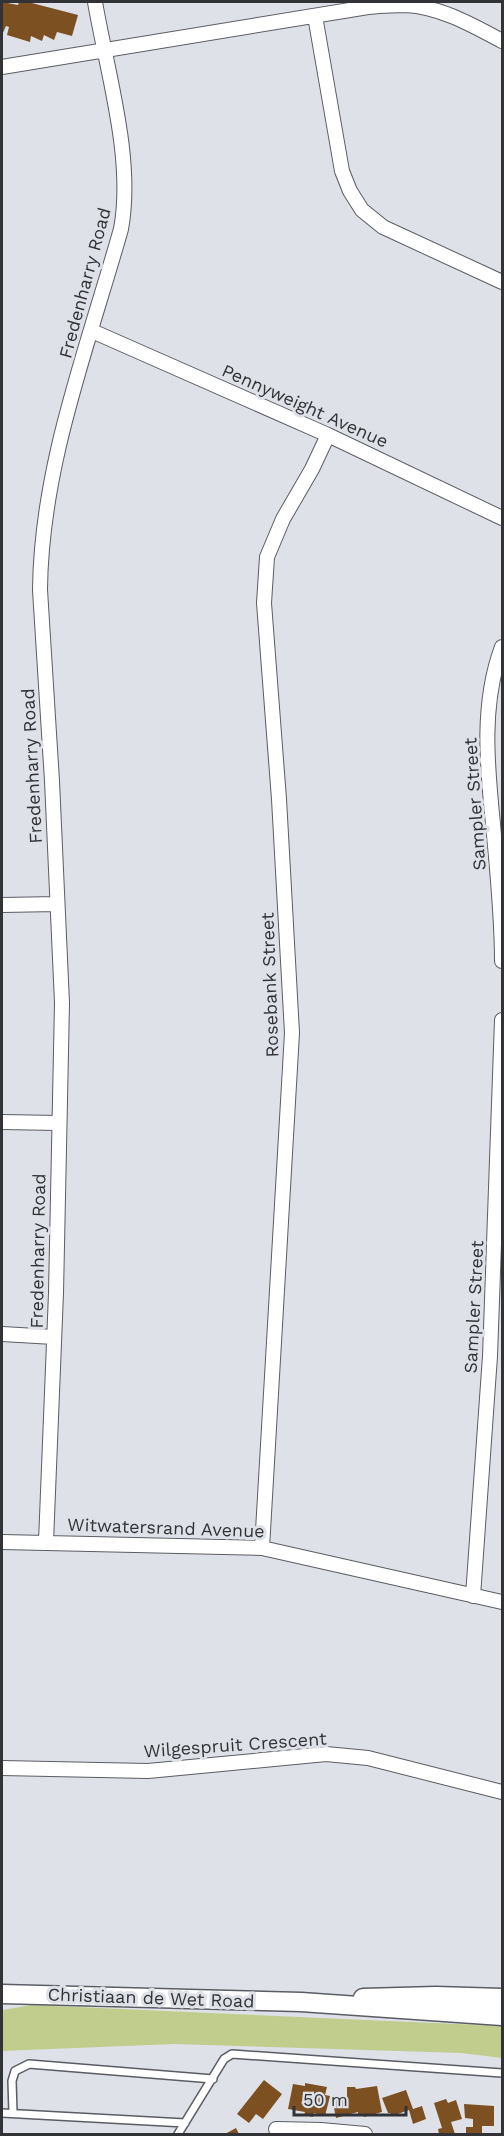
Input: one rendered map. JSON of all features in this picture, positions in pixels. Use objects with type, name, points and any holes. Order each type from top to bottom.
[{"type":"main road","name":"Christiaan de Wet Road","points":[[2,1994],[301,2002],[502,2016]]},
{"type":"main road","name":"Christiaan de Wet Road","points":[[301,2002],[425,1996],[502,1998]]},
{"type":"street","name":"Fredenharry Road","points":[[46,1542],[54,1337],[62,1003],[40,560],[51,489],[68,413],[121,229],[125,206],[126,180],[95,2]]},
{"type":"street","points":[[2,67],[368,7],[406,5],[436,10],[459,18],[502,41]]},
{"type":"street","points":[[315,16],[342,171],[362,210],[383,227],[502,282]]},
{"type":"street","name":"Pennyweight Avenue","points":[[92,331],[328,435],[502,518]]},
{"type":"street","name":"Rosebank Street","points":[[262,1548],[292,1033],[264,578],[267,557],[283,519],[312,469],[328,435]]},
{"type":"street","name":"Sampler Street","points":[[502,647],[491,681],[487,740],[496,789],[502,961]]},
{"type":"street","points":[[2,905],[57,904]]},
{"type":"street","name":"Sampler Street","points":[[473,1596],[490,1356],[502,1020]]},
{"type":"street","points":[[2,1122],[58,1123]]},
{"type":"street","points":[[2,1334],[54,1337]]},
{"type":"street","name":"Witwatersrand Avenue","points":[[2,1542],[262,1548],[502,1602]]},
{"type":"street","name":"Wilgespruit Crescent","points":[[2,1768],[148,1771],[326,1754],[368,1758],[502,1792]]},
{"type":"street","points":[[276,2129],[364,2134]]},
{"type":"lane","points":[[178,2134],[224,2060],[232,2054],[502,2073]]},
{"type":"lane","points":[[13,2114],[12,2081],[15,2071],[29,2064],[213,2079]]},
{"type":"lane","points":[[2,2113],[185,2123]]},
{"type":"green space","points":[[32,2005],[502,2026],[502,2058],[461,2053],[174,2044],[2,2051],[2,2010]]},
{"type":"building","points":[[2,2],[18,5],[19,2],[28,2],[78,15],[72,36],[57,32],[54,40],[44,35],[42,41],[31,36],[30,42],[7,35],[9,27],[6,26],[2,35]]},
{"type":"building","points":[[264,2080],[282,2094],[263,2119],[256,2114],[249,2123],[237,2114]]},
{"type":"building","points":[[305,2083],[327,2087],[325,2095],[330,2096],[325,2116],[314,2113],[313,2117],[304,2115],[305,2112],[288,2109],[293,2084],[305,2086]]},
{"type":"building","points":[[377,2086],[382,2112],[364,2117],[363,2115],[358,2116],[358,2112],[336,2118],[332,2098],[347,2096],[347,2087],[356,2089]]},
{"type":"building","points":[[406,2090],[413,2109],[422,2106],[426,2119],[413,2124],[409,2110],[392,2116],[388,2113],[382,2098]]},
{"type":"building","points":[[446,2099],[448,2103],[456,2100],[462,2119],[451,2122],[455,2134],[439,2134],[438,2129],[442,2128],[434,2103]]},
{"type":"building","points":[[464,2104],[494,2106],[494,2126],[482,2126],[482,2134],[466,2134],[466,2127],[473,2127],[473,2119],[465,2118]]},
{"type":"building","points":[[236,2128],[239,2134],[225,2134]]}]
